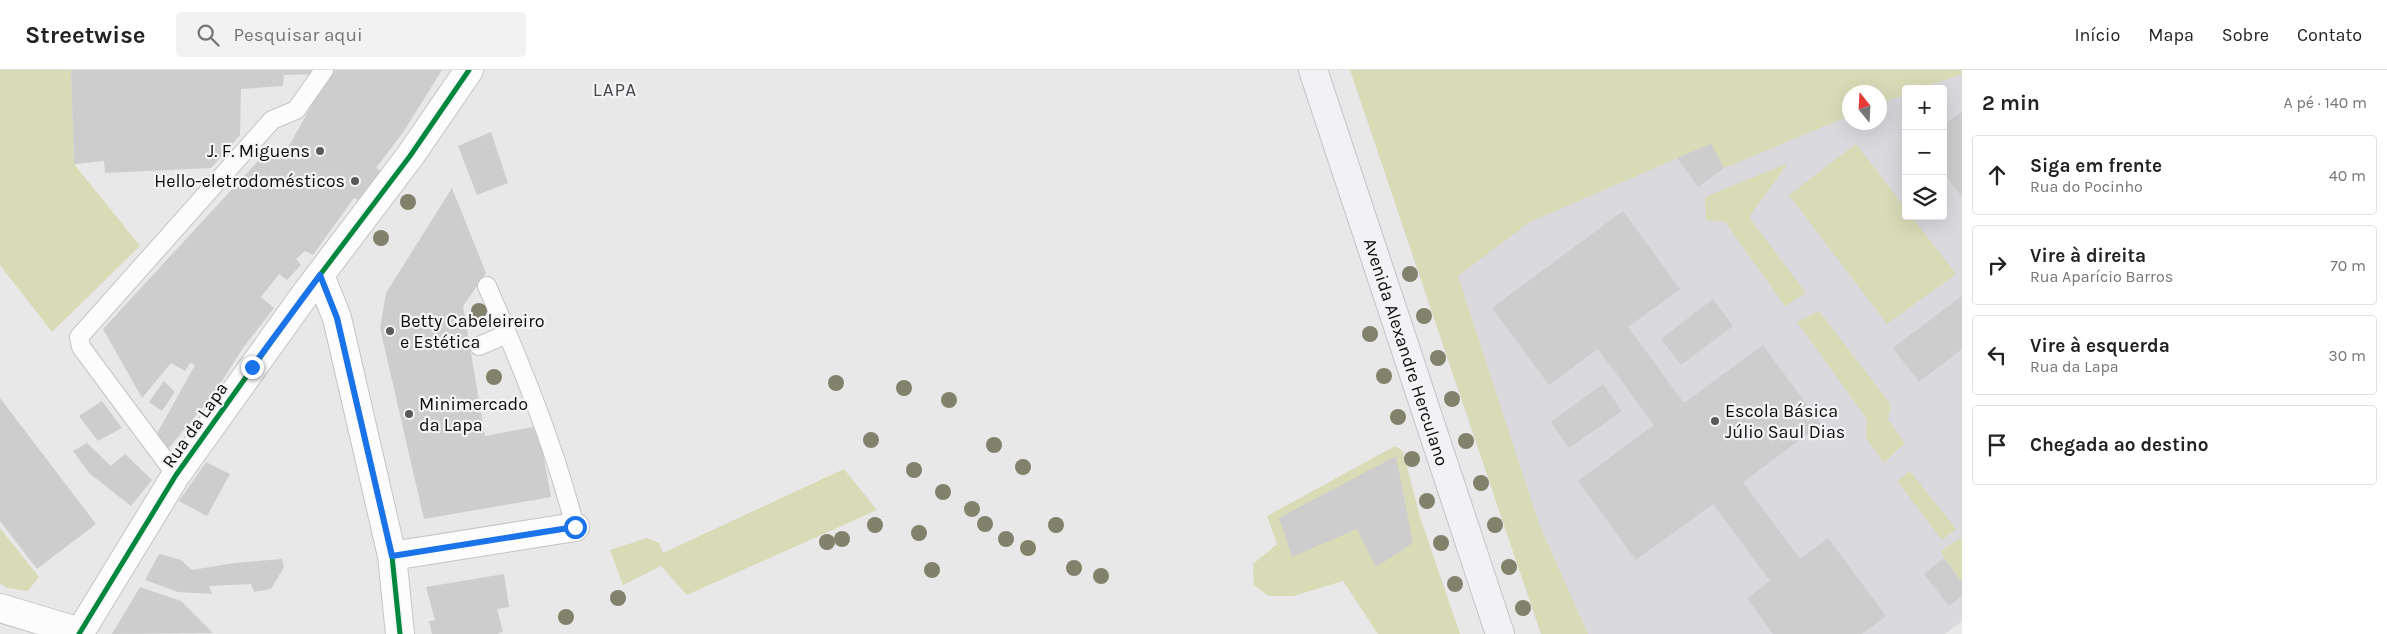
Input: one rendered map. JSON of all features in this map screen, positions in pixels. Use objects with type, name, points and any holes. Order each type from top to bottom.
[{"type":"main road","name":"Avenida Alexandre Herculano","points":[[1313,70],[1500,634]]},
{"type":"street","name":"Rua da Lapa","points":[[80,633],[176,475],[320,275],[410,156],[468,70]]},
{"type":"street","points":[[320,275],[337,318],[392,556],[400,634]]},
{"type":"street","points":[[392,556],[575,527]]},
{"type":"street","points":[[0,608],[80,633]]},
{"type":"lane","points":[[176,475],[81,347],[79,337],[272,120],[296,110],[324,70]]},
{"type":"lane","points":[[486,286],[544,427],[566,491],[575,527]]},
{"type":"lane","points":[[479,346],[507,334]]},
{"type":"shaded area","name":"Escola Básica Júlio Saul Dias","points":[[1857,70],[1962,70],[1962,621],[1945,634],[1541,634],[1401,221]]},
{"type":"green space","points":[[0,70],[71,70],[74,164],[140,246],[52,332],[0,265]]},
{"type":"green space","points":[[1350,70],[1962,70],[1962,74],[1930,85],[1902,85],[1902,96],[1887,101],[1887,85],[1842,85],[1842,119],[1724,168],[1710,144],[1530,222],[1458,276],[1539,524],[1588,634],[1541,634]]},
{"type":"green space","points":[[1856,144],[1902,204],[1902,220],[1914,220],[1956,274],[1887,324],[1789,195]]},
{"type":"green space","points":[[1788,163],[1749,217],[1806,293],[1785,306],[1725,222],[1706,220],[1705,197]]},
{"type":"green space","points":[[1819,311],[1891,405],[1888,420],[1905,443],[1884,463],[1866,438],[1867,419],[1797,322]]},
{"type":"green space","points":[[1395,446],[1403,451],[1420,517],[1460,634],[1378,634],[1343,581],[1293,596],[1268,596],[1254,585],[1253,564],[1277,544],[1267,516]]},
{"type":"green space","points":[[844,469],[877,510],[687,595],[661,566],[623,585],[610,550],[647,538],[659,543],[663,553]]},
{"type":"green space","points":[[1910,471],[1956,529],[1942,540],[1897,481]]},
{"type":"green space","points":[[0,528],[39,577],[28,591],[7,588],[0,583]]},
{"type":"green space","points":[[1962,537],[1962,582],[1941,551]]},
{"type":"building","points":[[71,70],[316,70],[316,74],[284,75],[283,86],[241,89],[240,135],[211,168],[105,173],[104,161],[74,164]]},
{"type":"building","points":[[331,70],[442,70],[404,131],[376,168],[384,173],[363,202],[354,198],[313,255],[305,251],[296,259],[301,265],[287,280],[279,274],[261,297],[274,308],[243,348],[213,395],[168,449],[155,437],[195,365],[190,363],[185,371],[171,363],[142,398],[103,329],[270,148],[284,155]]},
{"type":"building","points":[[1962,112],[1962,197],[1947,177],[1947,122]]},
{"type":"building","points":[[491,132],[508,183],[477,195],[458,146]]},
{"type":"building","points":[[1711,144],[1724,168],[1698,187],[1677,158]]},
{"type":"building","points":[[452,188],[486,273],[463,306],[485,436],[538,426],[551,497],[424,519],[380,328],[386,293]]},
{"type":"building","points":[[1623,211],[1680,289],[1628,327],[1684,403],[1763,345],[1821,424],[1743,482],[1800,559],[1828,538],[1886,616],[1862,634],[1773,634],[1747,598],[1770,581],[1713,504],[1636,560],[1578,481],[1654,425],[1598,349],[1549,385],[1492,308]]},
{"type":"building","points":[[1962,296],[1962,349],[1919,382],[1893,348]]},
{"type":"building","points":[[1713,299],[1733,326],[1681,365],[1661,339]]},
{"type":"building","points":[[164,381],[175,392],[162,411],[149,402]]},
{"type":"building","points":[[1603,384],[1622,411],[1569,448],[1551,422]]},
{"type":"building","points":[[0,398],[96,524],[37,569],[0,521]]},
{"type":"building","points":[[102,401],[122,428],[98,441],[79,416]]},
{"type":"building","points":[[87,443],[111,466],[125,454],[152,480],[131,506],[89,473],[73,451]]},
{"type":"building","points":[[1396,456],[1413,543],[1376,567],[1357,529],[1292,557],[1279,518]]},
{"type":"building","points":[[206,462],[230,474],[207,516],[179,501]]},
{"type":"building","points":[[159,554],[181,560],[192,570],[234,563],[282,559],[284,567],[271,589],[254,592],[251,584],[209,586],[212,594],[178,592],[145,580]]},
{"type":"building","points":[[1944,558],[1962,582],[1962,596],[1949,606],[1924,574]]},
{"type":"building","points":[[504,574],[509,607],[497,609],[503,631],[497,634],[432,634],[429,621],[435,620],[426,587]]},
{"type":"building","points":[[140,587],[181,601],[213,633],[112,634]]},
{"type":"cycle path","points":[[79,634],[176,475],[304,296],[410,156],[469,70]]},
{"type":"cycle path","points":[[320,275],[337,318],[392,556],[400,634]]},
{"type":"place","name":"J. F. Miguens","points":[[320,151]]},
{"type":"place","name":"Hello-eletrodomésticos","points":[[355,181]]},
{"type":"place","name":"Betty Cabeleireiro e Estética","points":[[390,331]]},
{"type":"place","name":"Minimercado da Lapa","points":[[409,414]]},
{"type":"place","name":"Escola Básica Júlio Saul Dias","points":[[1715,421]]},
{"type":"district","name":"LAPA","points":[[615,90]]},
{"type":"route","points":[[252,367],[320,275],[337,318],[392,556],[575,527]]}]
